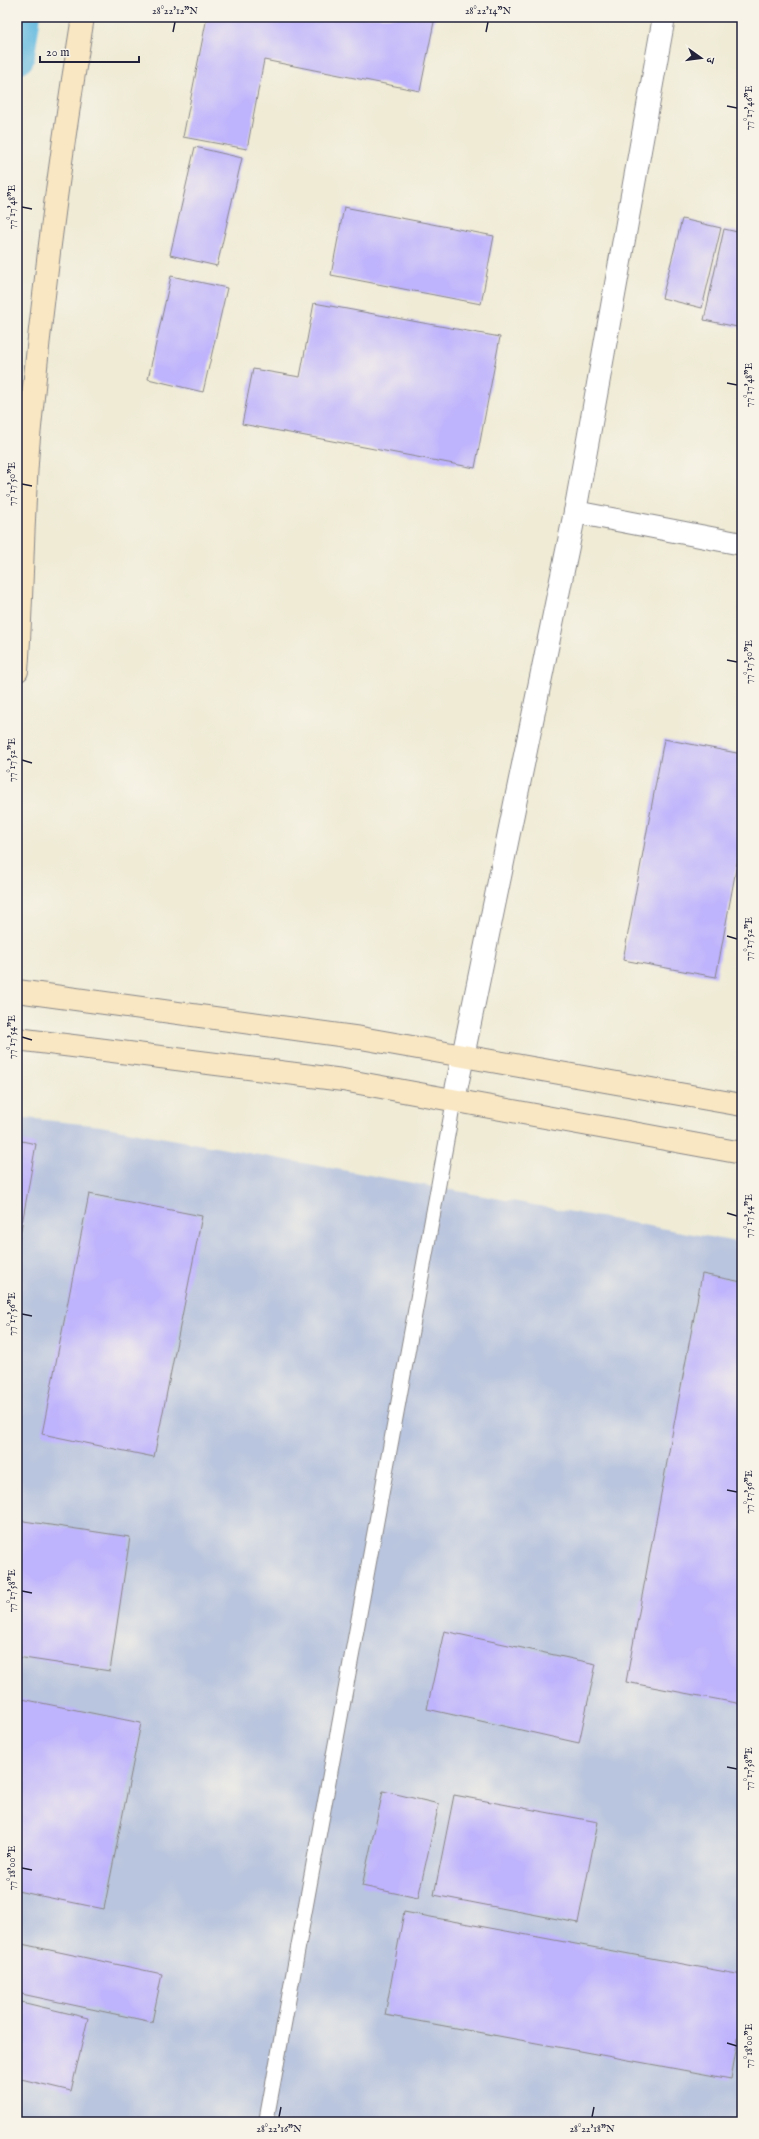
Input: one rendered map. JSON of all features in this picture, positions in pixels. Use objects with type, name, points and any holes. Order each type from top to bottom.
[{"type":"street","points":[[17,671],[29,438],[69,102],[83,17]]},
{"type":"street","points":[[454,1100],[575,512],[664,17]]},
{"type":"street","points":[[575,512],[742,544]]},
{"type":"street","points":[[17,991],[362,1038],[742,1105]]},
{"type":"street","points":[[17,1039],[344,1080],[742,1153]]},
{"type":"lane","points":[[266,2122],[454,1100]]},
{"type":"shaded area","points":[[17,1117],[100,1126],[742,1243],[742,2122],[17,2122]]},
{"type":"building","points":[[207,17],[435,17],[420,91],[264,60],[247,149],[183,137]]},
{"type":"building","points":[[195,147],[242,158],[217,266],[170,255]]},
{"type":"building","points":[[344,207],[494,236],[481,304],[331,275]]},
{"type":"building","points":[[682,219],[721,228],[702,308],[662,298]]},
{"type":"building","points":[[724,229],[742,233],[742,328],[704,320]]},
{"type":"building","points":[[171,276],[227,288],[203,392],[148,379]]},
{"type":"building","points":[[314,303],[500,337],[475,468],[242,424],[253,369],[300,377]]},
{"type":"building","points":[[664,739],[742,754],[742,837],[716,977],[623,960]]},
{"type":"building","points":[[17,1140],[36,1144],[18,1247],[17,1247]]},
{"type":"building","points":[[89,1194],[202,1216],[154,1457],[42,1434]]},
{"type":"building","points":[[702,1274],[742,1282],[742,1704],[626,1682]]},
{"type":"building","points":[[17,1520],[130,1537],[110,1671],[17,1657]]},
{"type":"building","points":[[444,1631],[596,1664],[579,1743],[427,1709]]},
{"type":"building","points":[[17,1698],[141,1723],[104,1909],[17,1891]]},
{"type":"building","points":[[383,1791],[439,1804],[418,1898],[362,1886]]},
{"type":"building","points":[[454,1795],[598,1822],[578,1923],[434,1895]]},
{"type":"building","points":[[404,1912],[742,1975],[742,2016],[731,2079],[385,2015]]},
{"type":"building","points":[[17,1943],[162,1974],[152,2022],[17,1993]]},
{"type":"building","points":[[17,2001],[88,2018],[71,2091],[17,2078]]},
{"type":"waterway","points":[[17,57],[23,17]]}]
